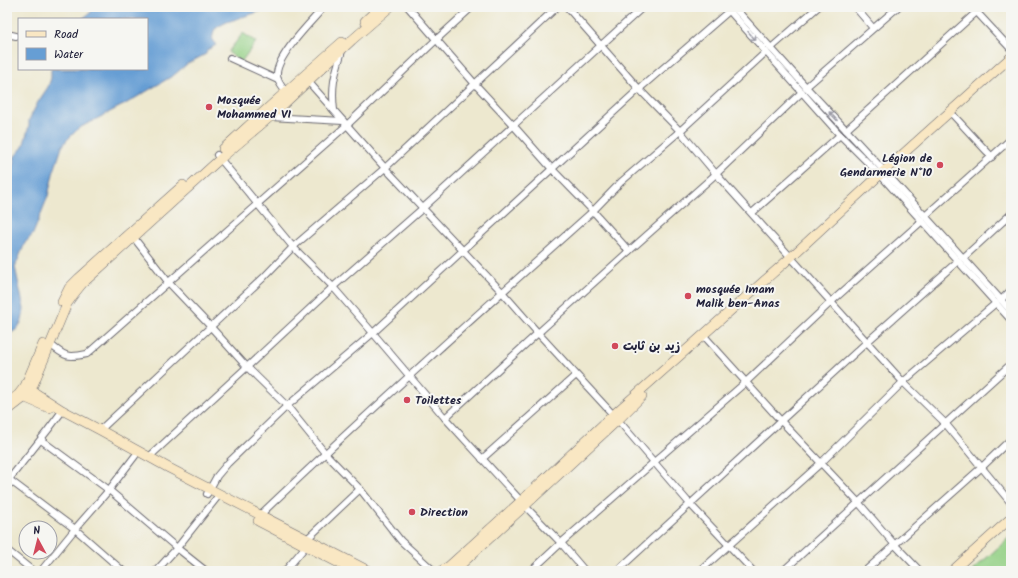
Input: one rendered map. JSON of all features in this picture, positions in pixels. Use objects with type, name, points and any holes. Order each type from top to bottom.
[{"type":"street","points":[[286,92],[280,85],[277,70],[284,56],[306,27],[324,7]]},
{"type":"street","points":[[7,410],[25,392],[50,344],[68,304],[82,284],[134,238],[286,92],[306,79],[343,49],[386,7]]},
{"type":"street","points":[[7,403],[25,392],[64,299],[70,288],[79,278],[218,157],[270,117],[351,34],[386,7]]},
{"type":"street","points":[[408,7],[475,84],[629,251]]},
{"type":"street","points":[[50,344],[59,352],[68,356],[87,354],[258,204],[472,7]]},
{"type":"street","points":[[100,430],[294,247],[385,168],[557,7]]},
{"type":"street","points":[[567,7],[639,89],[680,131],[716,174],[903,382],[945,423],[1011,503]]},
{"type":"street","points":[[148,457],[333,287],[423,208],[643,7]]},
{"type":"street","points":[[260,515],[325,453],[593,211],[621,182],[818,7]]},
{"type":"street","points":[[855,7],[874,28]]},
{"type":"street","points":[[445,418],[716,174],[804,90],[898,7]]},
{"type":"street","points":[[846,130],[974,10],[982,7]]},
{"type":"street","points":[[156,571],[177,548],[213,494],[217,476],[228,463],[287,406],[373,333],[462,250],[730,8],[804,90],[840,135],[884,175]]},
{"type":"street","points":[[974,10],[1011,50]]},
{"type":"street","points":[[7,34],[16,36]]},
{"type":"street","points":[[334,110],[332,97],[333,83],[343,49]]},
{"type":"street","points":[[615,418],[638,400],[1011,57]]},
{"type":"street","points":[[230,58],[278,80]]},
{"type":"street","points":[[884,175],[954,115],[1011,63]]},
{"type":"street","points":[[306,79],[385,168],[502,292],[690,504],[753,571]]},
{"type":"street","points":[[804,90],[846,130],[884,175],[998,302],[1011,320]]},
{"type":"street","points":[[954,115],[992,158]]},
{"type":"street","points":[[270,117],[345,123]]},
{"type":"street","points":[[752,213],[840,135]]},
{"type":"street","points":[[531,571],[561,543],[746,382],[831,302],[992,158],[1011,139]]},
{"type":"street","points":[[218,157],[294,247],[333,287],[482,460],[561,543],[585,571]]},
{"type":"street","points":[[617,571],[867,342],[1011,214]]},
{"type":"street","points":[[134,238],[169,283],[247,367],[287,406],[325,453],[360,489],[401,541],[434,571]]},
{"type":"street","points":[[454,571],[615,418],[792,259]]},
{"type":"street","points":[[700,571],[821,463],[903,382],[1011,290]]},
{"type":"street","points":[[998,302],[1011,311]]},
{"type":"street","points":[[706,338],[920,571]]},
{"type":"street","points":[[783,571],[1011,364]]},
{"type":"street","points":[[482,460],[576,375]]},
{"type":"street","points":[[25,392],[39,403],[135,456],[213,494],[306,543],[368,571]]},
{"type":"street","points":[[25,392],[100,430],[213,494],[260,515],[354,571]]},
{"type":"street","points":[[60,414],[8,480],[75,529],[123,571]]},
{"type":"street","points":[[865,571],[982,467],[1011,439]]},
{"type":"street","points":[[41,440],[109,490],[206,571]]},
{"type":"street","points":[[41,571],[109,490],[135,456]]},
{"type":"street","points":[[285,571],[306,543],[360,489]]},
{"type":"street","points":[[441,571],[523,504]]},
{"type":"street","points":[[952,571],[1011,518]]},
{"type":"street","points":[[960,571],[1011,526]]},
{"type":"street","points":[[7,550],[33,571]]},
{"type":"green space","points":[[243,33],[256,42],[241,62],[228,52]]},
{"type":"green space","points":[[1011,536],[1011,571],[972,571]]},
{"type":"water","points":[[95,7],[286,7],[264,10],[219,26],[214,30],[212,40],[216,45],[207,50],[206,54],[187,64],[174,75],[127,103],[79,128],[66,141],[62,147],[53,174],[48,196],[33,234],[25,243],[15,267],[24,309],[22,321],[17,329],[7,336],[7,181],[11,176],[15,156],[23,147],[29,126],[29,120],[48,87],[51,78],[51,70],[148,70],[148,18],[83,18]]},
{"type":"place","name":"Mosquée Mohammed VI","points":[[209,107]]},
{"type":"place","name":"Légion de Gendarmerie N*10","points":[[940,165]]},
{"type":"place","name":"mosquée Imam Malik ben-Anas","points":[[688,296]]},
{"type":"place","name":"زيد بن ثابت","points":[[615,346]]},
{"type":"place","name":"Toilettes","points":[[407,400]]},
{"type":"place","name":"Direction","points":[[412,512]]}]
